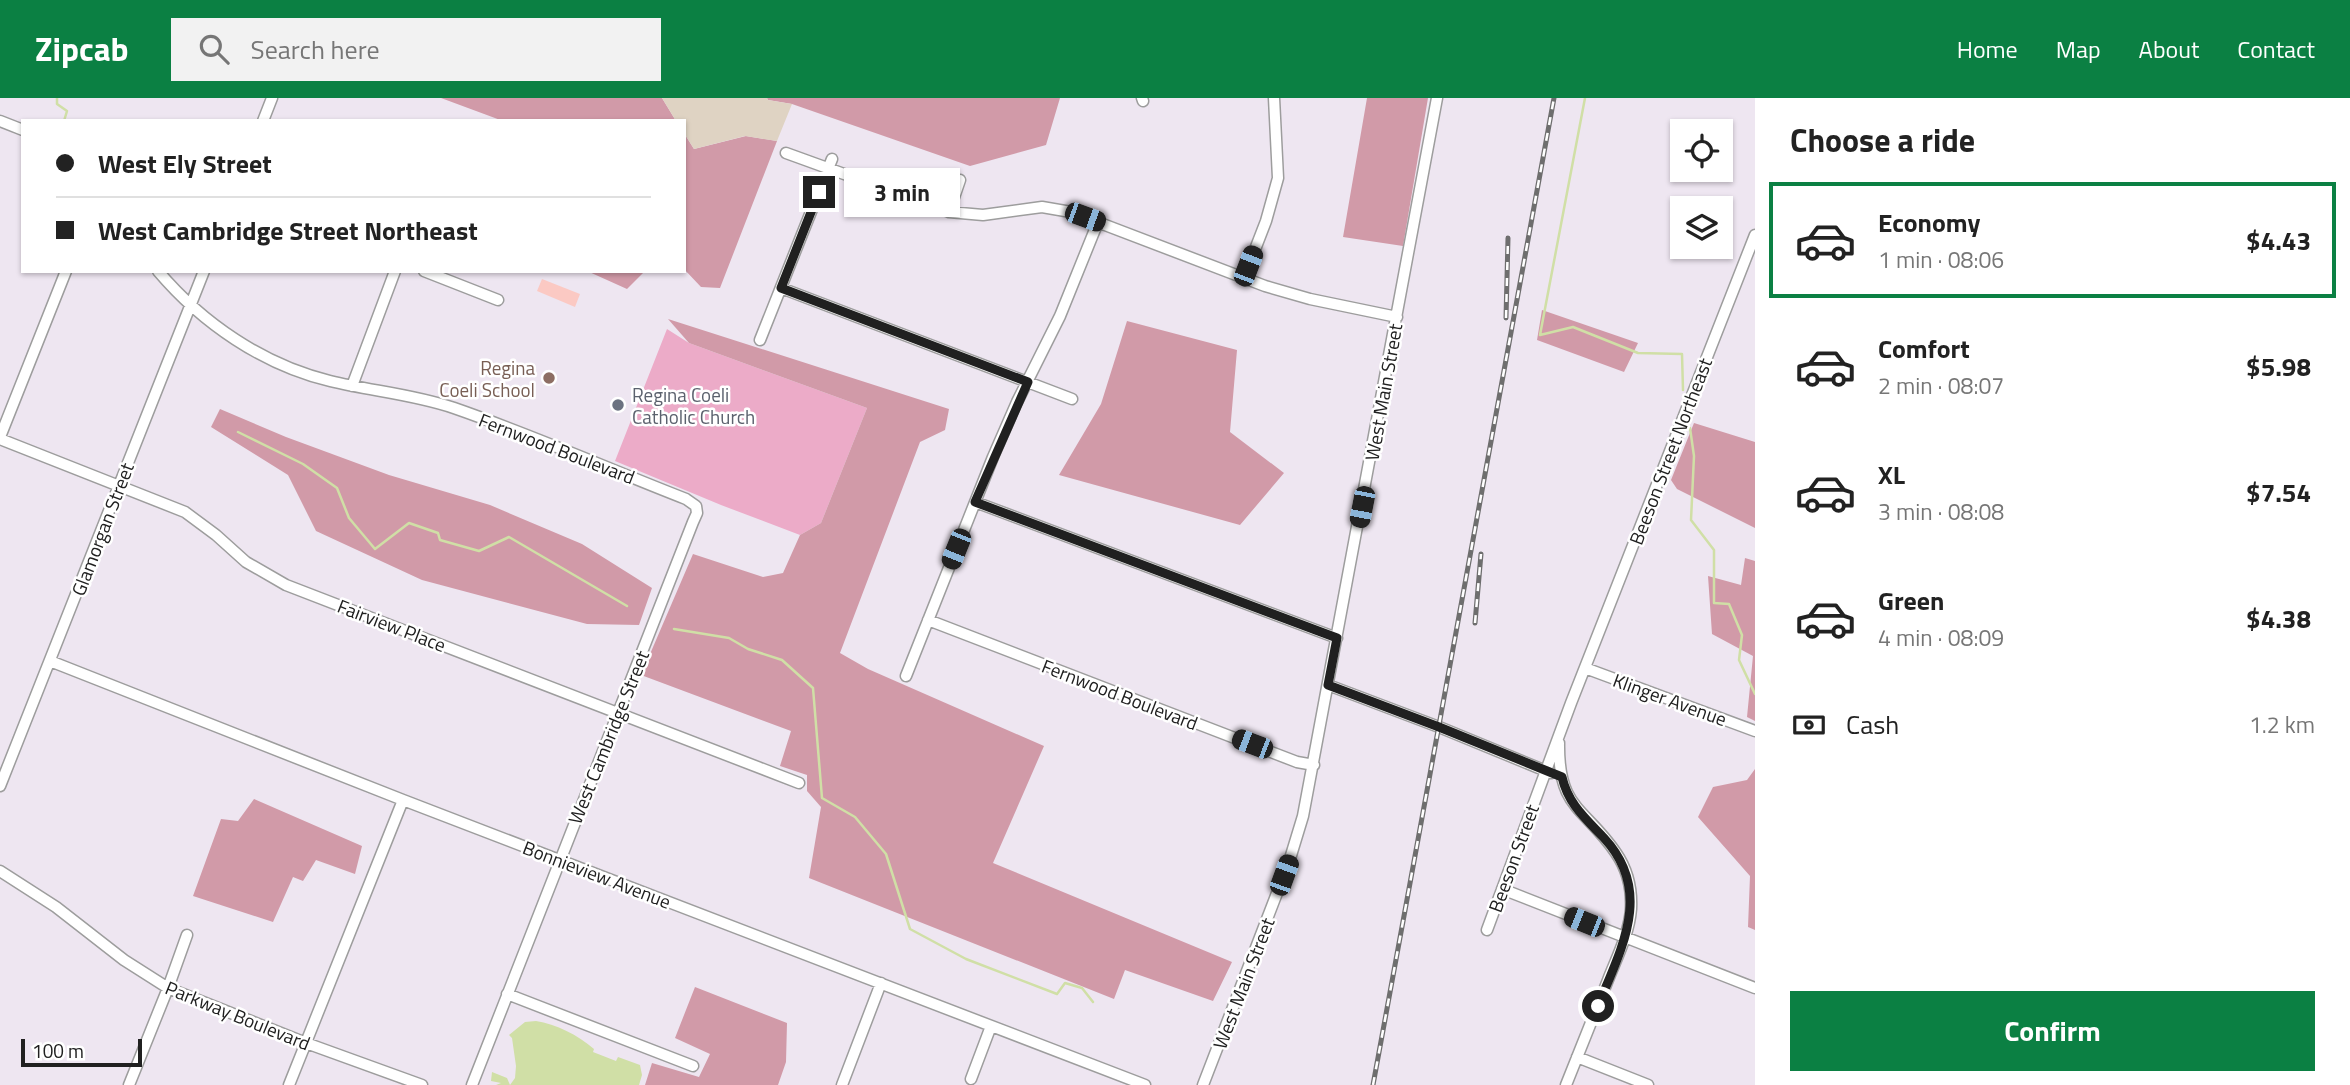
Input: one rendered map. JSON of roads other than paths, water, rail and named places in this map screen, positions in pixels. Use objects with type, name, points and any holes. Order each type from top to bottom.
[{"type":"street","points":[[264,119],[272,98]]},
{"type":"street","points":[[1244,278],[1275,191],[1278,168],[1274,98]]},
{"type":"street","name":"West Main Street","points":[[1203,1085],[1293,851],[1314,765],[1437,98]]},
{"type":"street","points":[[0,121],[21,129]]},
{"type":"street","points":[[786,152],[830,164],[949,212],[983,215],[1048,207],[1071,212],[1244,278],[1310,299],[1397,317]]},
{"type":"street","points":[[760,340],[830,164]]},
{"type":"street","points":[[949,212],[960,180]]},
{"type":"street","points":[[906,676],[975,502],[1060,316],[1098,222]]},
{"type":"street","name":"Beeson Street Northeast","points":[[1585,668],[1755,235]]},
{"type":"street","points":[[0,438],[65,273]]},
{"type":"street","name":"Fernwood Boulevard","points":[[160,273],[190,305],[231,337],[265,356],[318,378],[410,395],[455,408],[686,499],[696,506]]},
{"type":"street","name":"Glamorgan Street","points":[[0,786],[203,273]]},
{"type":"street","points":[[352,386],[394,273]]},
{"type":"street","points":[[429,273],[498,300]]},
{"type":"street","points":[[781,288],[1072,399]]},
{"type":"street","name":"Fairview Place","points":[[0,438],[185,512],[204,524],[246,562],[279,581],[799,783]]},
{"type":"street","points":[[975,502],[1337,638]]},
{"type":"street","name":"West Cambridge Street","points":[[472,1085],[696,513],[696,506]]},
{"type":"street","name":"Fernwood Boulevard","points":[[928,620],[1297,762],[1314,765]]},
{"type":"street","name":"Bonnieview Avenue","points":[[50,661],[403,800],[1145,1085]]},
{"type":"street","name":"Klinger Avenue","points":[[1585,668],[1755,731]]},
{"type":"street","name":"Beeson Street","points":[[1487,930],[1585,668]]},
{"type":"street","points":[[1328,685],[1562,777]]},
{"type":"street","points":[[1560,732],[1559,757],[1562,777],[1572,804],[1610,845],[1624,867],[1631,896],[1625,938],[1566,1085]]},
{"type":"street","points":[[289,1085],[403,800]]},
{"type":"street","name":"Parkway Boulevard","points":[[0,871],[56,907],[124,960],[168,988],[306,1043],[422,1085]]},
{"type":"street","points":[[1502,889],[1755,988]]},
{"type":"street","points":[[129,1085],[187,935]]},
{"type":"street","points":[[842,1085],[881,983]]},
{"type":"street","points":[[507,994],[693,1066]]},
{"type":"street","points":[[971,1079],[991,1026]]},
{"type":"street","points":[[1577,1057],[1648,1085]]},
{"type":"waterway","points":[[57,98],[57,104],[67,111],[65,119]]},
{"type":"waterway","points":[[1585,98],[1540,335],[1573,327],[1638,353],[1682,354],[1683,390]]},
{"type":"waterway","points":[[1690,428],[1694,456],[1691,520],[1714,550],[1714,603],[1729,604],[1742,635],[1739,660],[1755,694]]},
{"type":"waterway","points":[[238,432],[303,464],[337,488],[349,518],[375,549],[409,523],[438,533],[440,540],[479,551],[509,537],[627,606]]},
{"type":"waterway","points":[[674,629],[729,638],[748,649],[782,660],[813,688],[822,798],[855,817],[886,854],[910,929],[966,959],[1057,994],[1065,983],[1082,988],[1093,1002]]},
{"type":"railway","points":[[1373,1085],[1554,98]]},
{"type":"railway","points":[[1506,318],[1508,238]]},
{"type":"railway","points":[[1475,623],[1481,554]]},
{"type":"place","name":"Regina Coeli School","points":[[549,378]]},
{"type":"place","name":"Regina Coeli Catholic Church","points":[[618,405]]}]
